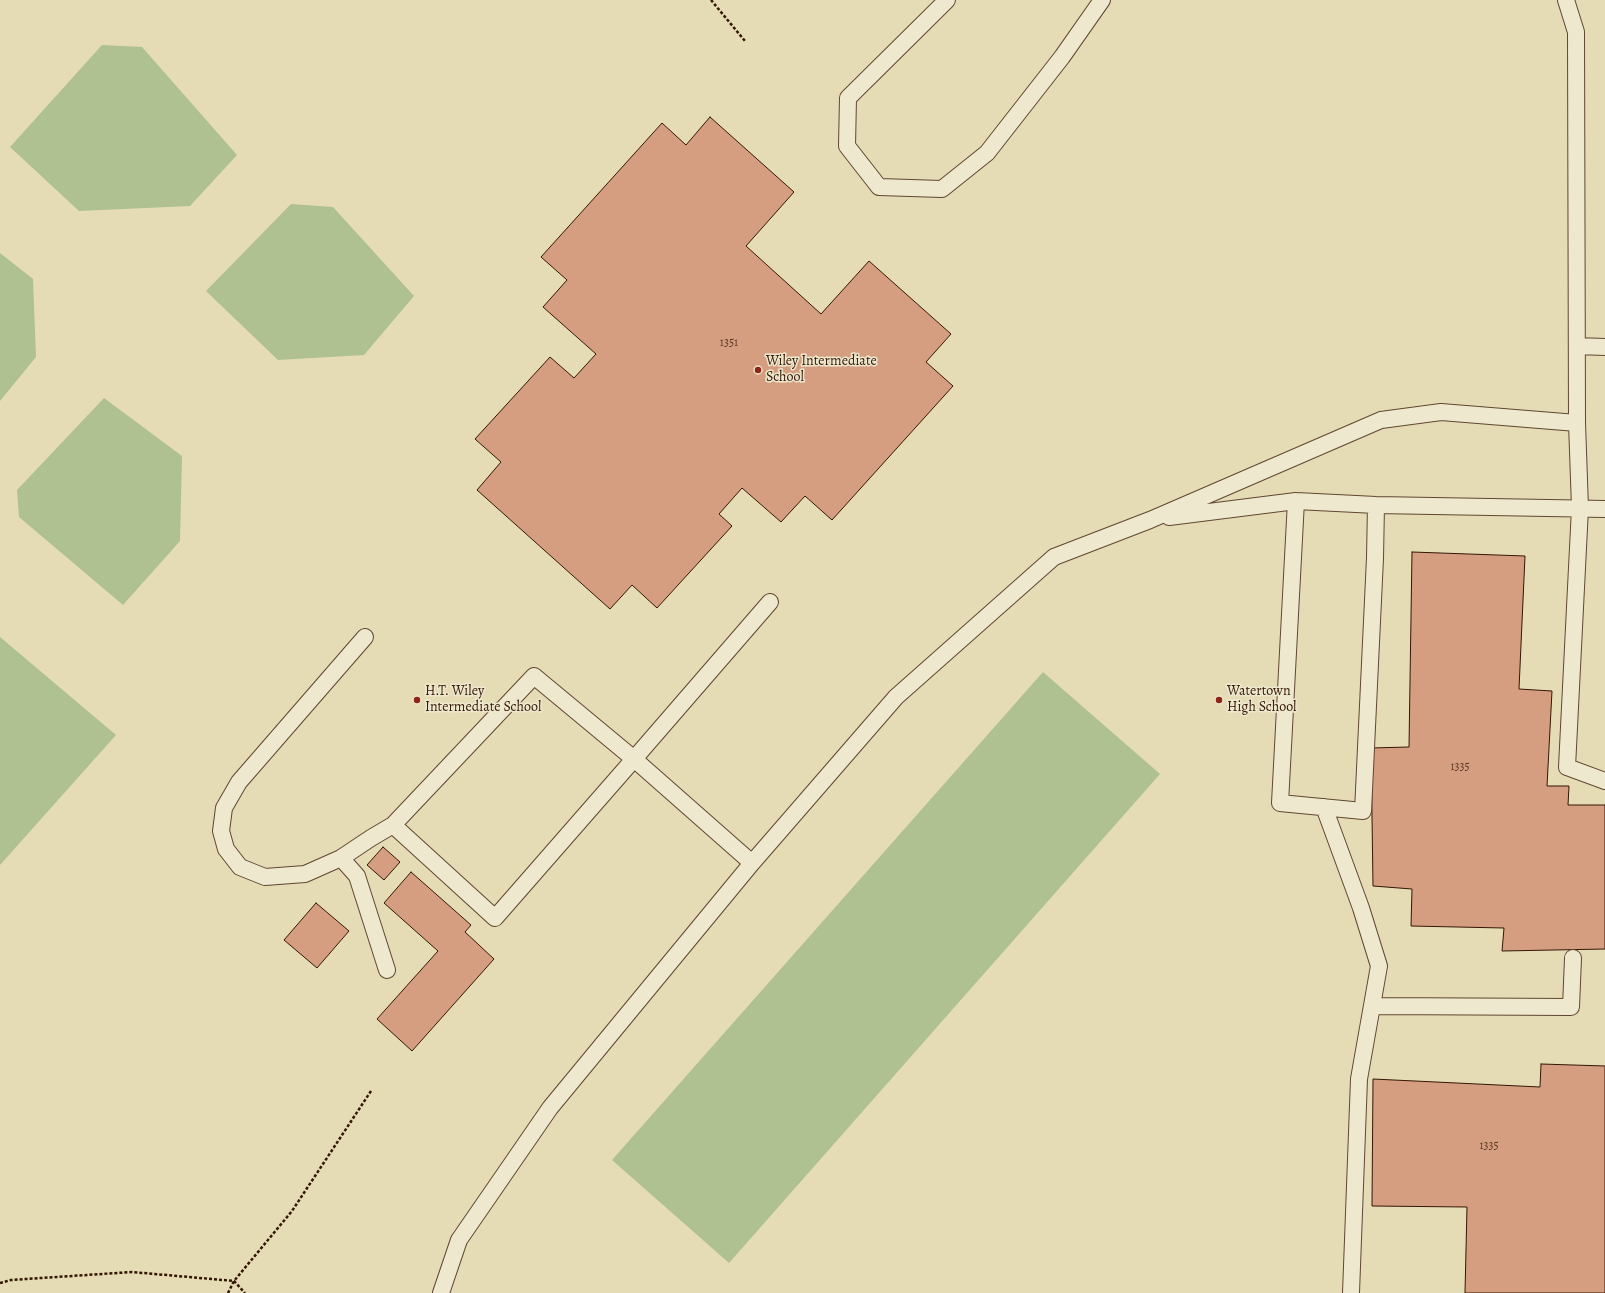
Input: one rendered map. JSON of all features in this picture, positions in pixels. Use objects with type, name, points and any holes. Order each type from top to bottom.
[{"type":"lane","points":[[947,0],[848,98],[847,146],[879,187],[942,189],[987,153],[1062,57],[1102,0]]},
{"type":"lane","points":[[1566,0],[1576,32],[1577,423],[1580,508],[1568,767],[1605,781]]},
{"type":"lane","points":[[1577,346],[1605,347]]},
{"type":"lane","points":[[441,1293],[459,1240],[550,1108],[752,863],[896,697],[1054,557],[1150,520],[1381,420],[1441,412],[1577,423]]},
{"type":"lane","points":[[1150,520],[1296,501],[1376,505],[1605,509]]},
{"type":"lane","points":[[1296,501],[1280,803],[1363,811],[1375,558],[1376,505]]},
{"type":"lane","points":[[393,825],[495,918],[770,602]]},
{"type":"lane","points":[[365,637],[240,782],[224,808],[221,831],[226,849],[240,867],[265,877],[305,874],[341,858],[393,825],[534,676],[634,759],[752,863]]},
{"type":"lane","points":[[1324,808],[1361,908],[1379,966],[1359,1079],[1351,1293]]},
{"type":"lane","points":[[341,858],[357,876],[387,970]]},
{"type":"lane","points":[[1372,1006],[1571,1007],[1573,958]]},
{"type":"path","points":[[711,0],[745,41]]},
{"type":"path","points":[[228,1293],[234,1281],[292,1211],[371,1090]]},
{"type":"path","points":[[0,1283],[11,1280],[132,1272],[234,1281],[245,1293]]},
{"type":"green space","points":[[102,45],[142,47],[237,155],[190,206],[79,211],[10,147]]},
{"type":"green space","points":[[291,204],[333,207],[414,296],[364,355],[278,360],[206,291]]},
{"type":"green space","points":[[0,253],[33,279],[36,357],[0,401]]},
{"type":"green space","points":[[104,398],[182,456],[180,541],[123,605],[19,517],[17,490]]},
{"type":"green space","points":[[0,637],[116,735],[0,865]]},
{"type":"green space","points":[[1043,672],[1160,774],[729,1263],[612,1160]]},
{"type":"building","name":"Wiley Intermediate School","points":[[710,117],[794,192],[746,246],[821,314],[869,261],[951,334],[926,362],[953,386],[832,520],[805,496],[781,522],[742,488],[719,514],[732,526],[657,608],[632,585],[610,609],[477,490],[501,462],[475,439],[550,357],[574,378],[596,354],[543,307],[567,280],[541,257],[662,123],[686,145]]},
{"type":"building","points":[[1412,552],[1525,556],[1519,689],[1552,691],[1547,786],[1569,786],[1568,805],[1605,805],[1605,949],[1502,951],[1504,928],[1411,926],[1412,889],[1373,886],[1371,748],[1409,747]]},
{"type":"building","points":[[383,847],[400,862],[384,880],[367,865]]},
{"type":"building","points":[[411,872],[471,925],[465,932],[494,959],[412,1051],[377,1019],[438,951],[384,903]]},
{"type":"building","points":[[316,903],[349,931],[317,968],[284,940]]},
{"type":"building","points":[[1541,1064],[1605,1066],[1605,1293],[1465,1293],[1467,1207],[1372,1206],[1373,1079],[1540,1087]]},
{"type":"place","name":"Wiley Intermediate School","points":[[758,370]]},
{"type":"place","name":"H.T. Wiley Intermediate School","points":[[417,700]]},
{"type":"place","name":"Watertown High School","points":[[1219,700]]}]
